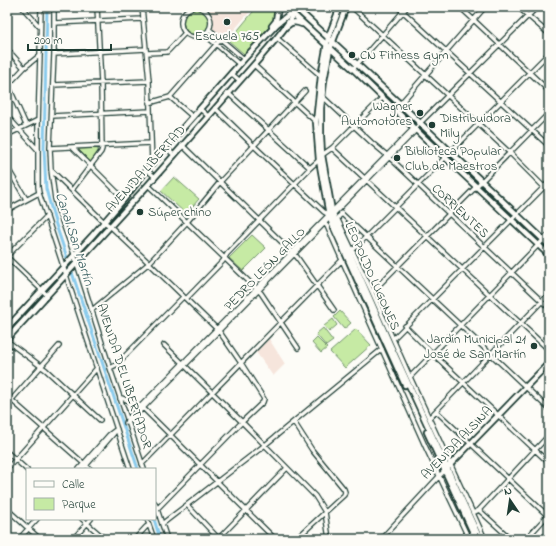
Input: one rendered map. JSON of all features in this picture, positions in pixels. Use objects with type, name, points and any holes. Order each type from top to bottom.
[{"type":"main road","points":[[268,33],[278,15],[278,7]]},
{"type":"main road","points":[[287,7],[329,47],[400,104],[417,127],[541,242],[549,255]]},
{"type":"main road","name":"LEOPOLDO LUGONES","points":[[333,212],[322,155],[320,124],[322,96],[329,47],[328,38],[340,7]]},
{"type":"main road","name":"LEOPOLDO LUGONES","points":[[346,7],[333,42],[329,47],[321,76],[316,122],[319,160],[333,212],[386,344],[448,467],[480,539]]},
{"type":"main road","points":[[296,8],[333,42],[382,98],[447,154],[514,217]]},
{"type":"main road","name":"AVENIDA LIBERTAD","points":[[7,340],[75,263],[142,192],[239,80],[254,65],[277,38],[296,8]]},
{"type":"main road","name":"AVENIDA LIBERTAD","points":[[7,328],[104,222],[239,64],[268,33],[292,13]]},
{"type":"main road","points":[[284,28],[292,22],[304,24]]},
{"type":"main road","points":[[258,44],[264,45],[266,50]]},
{"type":"main road","points":[[541,242],[549,245]]},
{"type":"main road","name":"AVENIDA ALSINA","points":[[448,467],[549,363]]},
{"type":"main road","name":"LEOPOLDO LUGONES","points":[[448,467],[476,539]]},
{"type":"street","points":[[22,7],[40,27]]},
{"type":"street","name":"AVENIDA DEL LIBERTADOR","points":[[41,7],[38,120],[39,193],[68,272],[130,468]]},
{"type":"street","name":"AVENIDA DEL LIBERTADOR","points":[[54,7],[54,54],[50,148],[53,187],[58,210],[75,263],[92,310],[127,422],[144,468]]},
{"type":"street","points":[[72,190],[101,152],[102,145],[101,83],[97,7]]},
{"type":"street","points":[[142,7],[149,81],[152,164]]},
{"type":"street","points":[[196,7],[206,11],[210,19],[209,29],[204,34],[195,37],[185,33],[182,29],[181,19],[186,10],[196,7]]},
{"type":"street","points":[[206,11],[209,7]]},
{"type":"street","points":[[352,7],[447,97],[510,153],[544,187]]},
{"type":"street","points":[[398,7],[549,146]]},
{"type":"street","points":[[355,67],[407,7]]},
{"type":"street","points":[[460,7],[549,91]]},
{"type":"street","points":[[400,104],[484,7]]},
{"type":"street","points":[[518,7],[549,34]]},
{"type":"street","name":"PEDRO LEÓN GALLO","points":[[80,468],[109,435],[127,422],[142,407],[323,222],[537,7]]},
{"type":"street","points":[[54,23],[143,19]]},
{"type":"street","points":[[209,29],[244,59]]},
{"type":"street","points":[[54,54],[146,51],[167,52],[185,33]]},
{"type":"street","points":[[204,34],[239,64]]},
{"type":"street","points":[[277,38],[321,76]]},
{"type":"street","points":[[149,103],[170,97],[221,39]]},
{"type":"street","points":[[7,49],[24,68]]},
{"type":"street","points":[[352,250],[549,53]]},
{"type":"street","points":[[26,125],[8,85],[40,54]]},
{"type":"street","points":[[254,65],[316,122]]},
{"type":"street","points":[[231,73],[239,80]]},
{"type":"street","points":[[53,84],[149,81]]},
{"type":"street","points":[[92,310],[149,263],[187,222],[220,182],[305,91]]},
{"type":"street","points":[[228,93],[310,168]]},
{"type":"street","name":"CORRIENTES","points":[[322,96],[549,308]]},
{"type":"street","points":[[170,97],[193,117]]},
{"type":"street","points":[[322,155],[332,148],[382,98]]},
{"type":"street","points":[[215,108],[324,212],[342,214],[549,409]]},
{"type":"street","points":[[200,109],[208,116]]},
{"type":"street","points":[[52,116],[150,111]]},
{"type":"street","points":[[372,292],[549,113]]},
{"type":"street","points":[[7,116],[38,150]]},
{"type":"street","points":[[7,135],[38,120]]},
{"type":"street","points":[[50,148],[151,143]]},
{"type":"street","points":[[182,145],[300,260],[334,310]]},
{"type":"street","points":[[72,147],[124,199]]},
{"type":"street","points":[[166,148],[174,155]]},
{"type":"street","points":[[332,148],[549,350]]},
{"type":"street","points":[[110,368],[116,365],[184,298],[319,160]]},
{"type":"street","points":[[7,167],[26,199]]},
{"type":"street","points":[[51,170],[217,330],[242,363],[264,397],[264,402],[242,422],[157,509]]},
{"type":"street","points":[[147,170],[155,177]]},
{"type":"street","points":[[393,338],[549,182]]},
{"type":"street","points":[[135,185],[142,192]]},
{"type":"street","points":[[148,185],[257,289],[298,348]]},
{"type":"street","points":[[7,210],[39,193]]},
{"type":"street","points":[[342,214],[338,217],[338,220],[429,418],[448,467],[473,513],[485,539]]},
{"type":"street","points":[[47,216],[7,257],[47,295]]},
{"type":"street","points":[[323,222],[342,260],[469,539]]},
{"type":"street","points":[[410,377],[549,234]]},
{"type":"street","points":[[142,464],[342,260]]},
{"type":"street","points":[[429,418],[549,294]]},
{"type":"street","points":[[405,326],[549,463]]},
{"type":"street","points":[[7,340],[40,367],[46,370],[100,420]]},
{"type":"street","points":[[164,345],[315,496],[325,512],[329,539]]},
{"type":"street","points":[[7,405],[59,346]]},
{"type":"street","points":[[162,524],[294,422],[382,349]]},
{"type":"street","points":[[7,469],[97,368]]},
{"type":"street","points":[[7,396],[89,468]]},
{"type":"street","points":[[120,399],[122,398],[142,407],[275,539]]},
{"type":"street","points":[[436,411],[548,515],[526,539]]},
{"type":"street","points":[[294,422],[312,450],[345,492],[344,495],[296,539]]},
{"type":"street","points":[[473,513],[480,510],[549,435]]},
{"type":"street","points":[[7,452],[26,469]]},
{"type":"street","name":"PEDRO LEÓN GALLO","points":[[83,468],[85,464]]},
{"type":"street","name":"AVENIDA ALSINA","points":[[381,539],[448,467]]},
{"type":"street","points":[[187,505],[219,539],[245,510],[287,468]]},
{"type":"street","points":[[156,506],[167,539]]},
{"type":"street","points":[[7,509],[40,539]]},
{"type":"street","points":[[480,510],[511,539]]},
{"type":"street","points":[[19,539],[36,520]]},
{"type":"street","points":[[83,520],[105,539]]},
{"type":"street","points":[[73,539],[90,520]]},
{"type":"street","points":[[135,539],[146,527],[148,521]]},
{"type":"street","points":[[148,521],[154,539]]},
{"type":"shaded area","name":"Escuela 765","points":[[213,7],[254,7],[226,39],[212,28],[212,20],[209,11]]},
{"type":"shaded area","points":[[269,339],[285,364],[273,376],[256,352]]},
{"type":"green space","points":[[257,7],[276,7],[275,17],[269,27],[244,54],[229,41]]},
{"type":"green space","points":[[196,9],[205,13],[209,22],[205,31],[196,35],[187,31],[183,22],[187,13]]},
{"type":"green space","points":[[98,148],[98,151],[91,162],[78,149]]},
{"type":"green space","points":[[174,177],[199,199],[186,214],[161,191]]},
{"type":"green space","points":[[252,235],[266,248],[243,271],[229,258]]},
{"type":"green space","points":[[38,295],[42,297],[7,336],[7,331]]},
{"type":"green space","points":[[340,311],[351,323],[344,329],[334,317]]},
{"type":"green space","points":[[333,319],[337,325],[329,332],[324,326]]},
{"type":"green space","points":[[323,328],[333,341],[326,346],[316,334]]},
{"type":"green space","points":[[356,329],[371,345],[345,368],[330,352]]},
{"type":"green space","points":[[317,338],[327,348],[321,353],[312,343]]},
{"type":"waterway","name":"Canal San Martín","points":[[47,7],[44,148],[46,189],[55,222],[138,468]]},
{"type":"waterway","points":[[320,36],[324,39]]},
{"type":"waterway","points":[[334,49],[446,153]]},
{"type":"waterway","points":[[449,155],[478,183]]},
{"type":"waterway","points":[[481,185],[513,216]]},
{"type":"waterway","points":[[516,218],[540,241]]},
{"type":"waterway","points":[[542,243],[549,249]]},
{"type":"waterway","name":"Canal San Martín","points":[[154,520],[160,539]]},
{"type":"place","name":"Escuela 765","points":[[227,22]]},
{"type":"place","name":"CN Fitness Gym","points":[[352,55]]},
{"type":"place","name":"Wagner Automotores","points":[[420,113]]},
{"type":"place","name":"Distribuidora Mily","points":[[432,125]]},
{"type":"place","name":"Biblioteca Popular Club de Maestros","points":[[397,158]]},
{"type":"place","name":"Súper chino","points":[[140,212]]},
{"type":"place","name":"Jardín Municipal 21 José de San Martín","points":[[534,346]]}]
